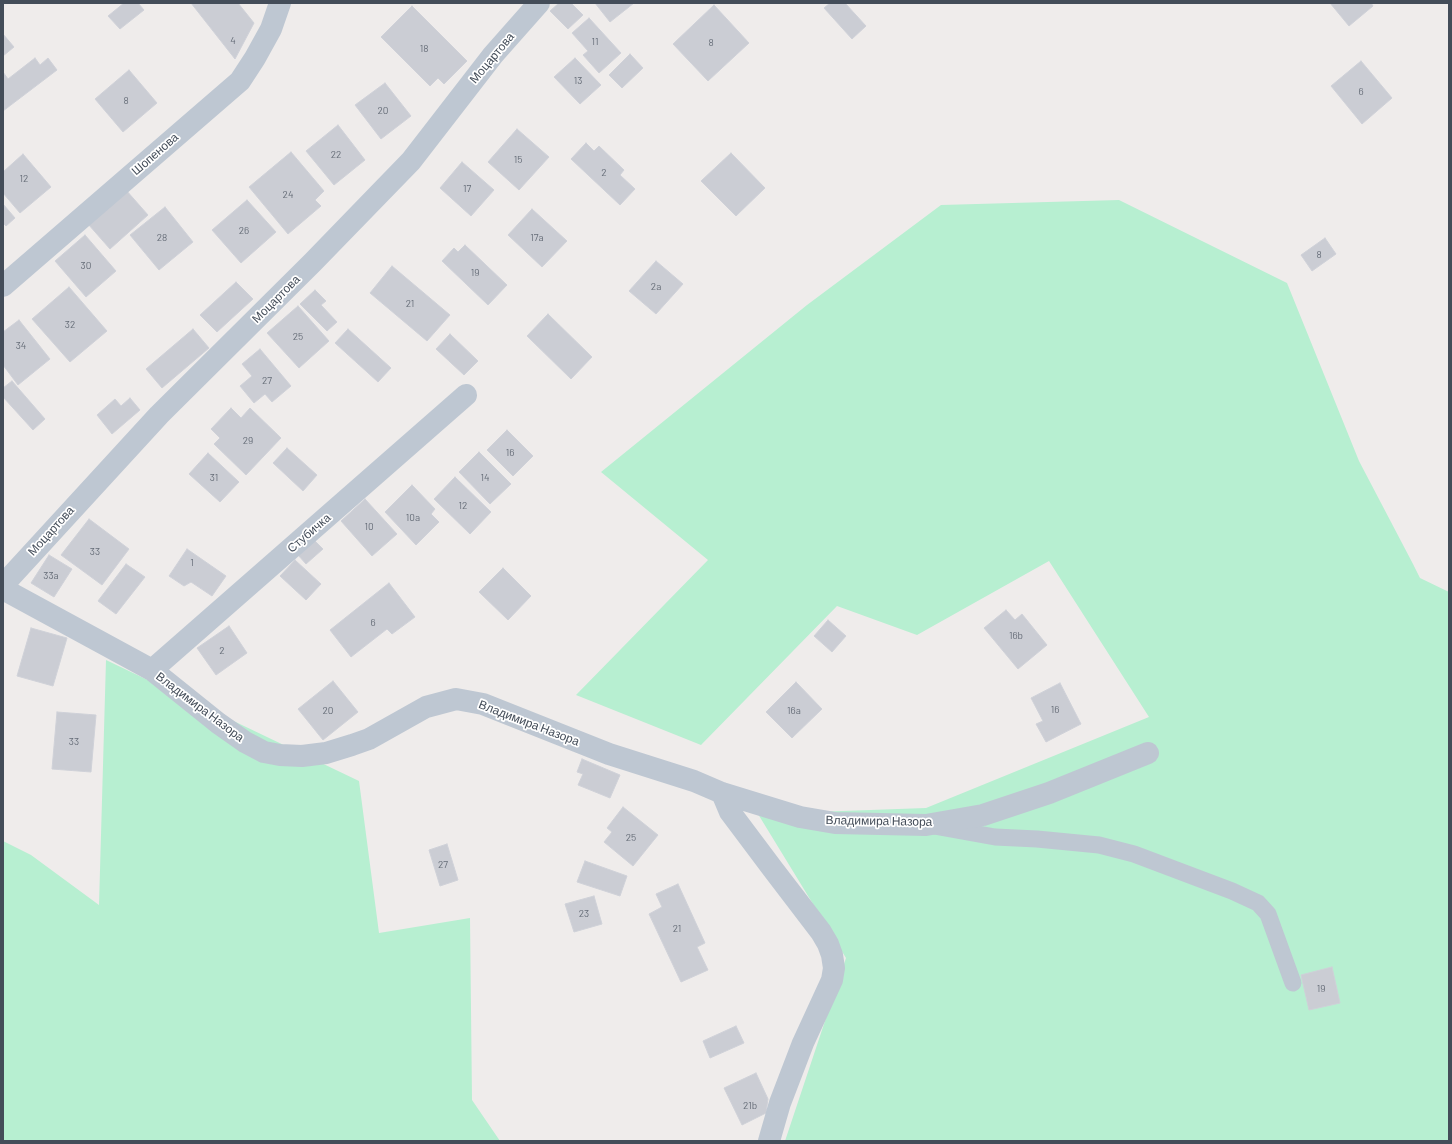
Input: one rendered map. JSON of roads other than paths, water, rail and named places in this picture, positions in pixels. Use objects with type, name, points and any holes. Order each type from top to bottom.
[{"type":"street","name":"Шопенова","points":[[3,286],[240,81],[271,29],[280,3]]},
{"type":"street","name":"Моцартова","points":[[3,585],[159,415],[313,262],[411,161],[493,55],[539,3]]},
{"type":"street","name":"Стубичка","points":[[152,670],[466,395]]},
{"type":"street","name":"Владимира Назора","points":[[3,589],[152,670],[218,723],[245,742],[264,752],[280,755],[302,756],[326,753],[368,739],[426,706],[456,699],[483,704],[609,754],[800,817],[835,823],[926,825],[983,815],[1049,794],[1148,753]]},
{"type":"street","points":[[722,792],[730,812],[821,932],[832,955],[834,968],[832,980],[803,1043],[780,1103],[769,1141]]},
{"type":"lane","points":[[926,825],[995,837],[1037,839],[1099,845],[1134,854],[1232,891],[1258,903],[1268,914],[1293,983]]}]
